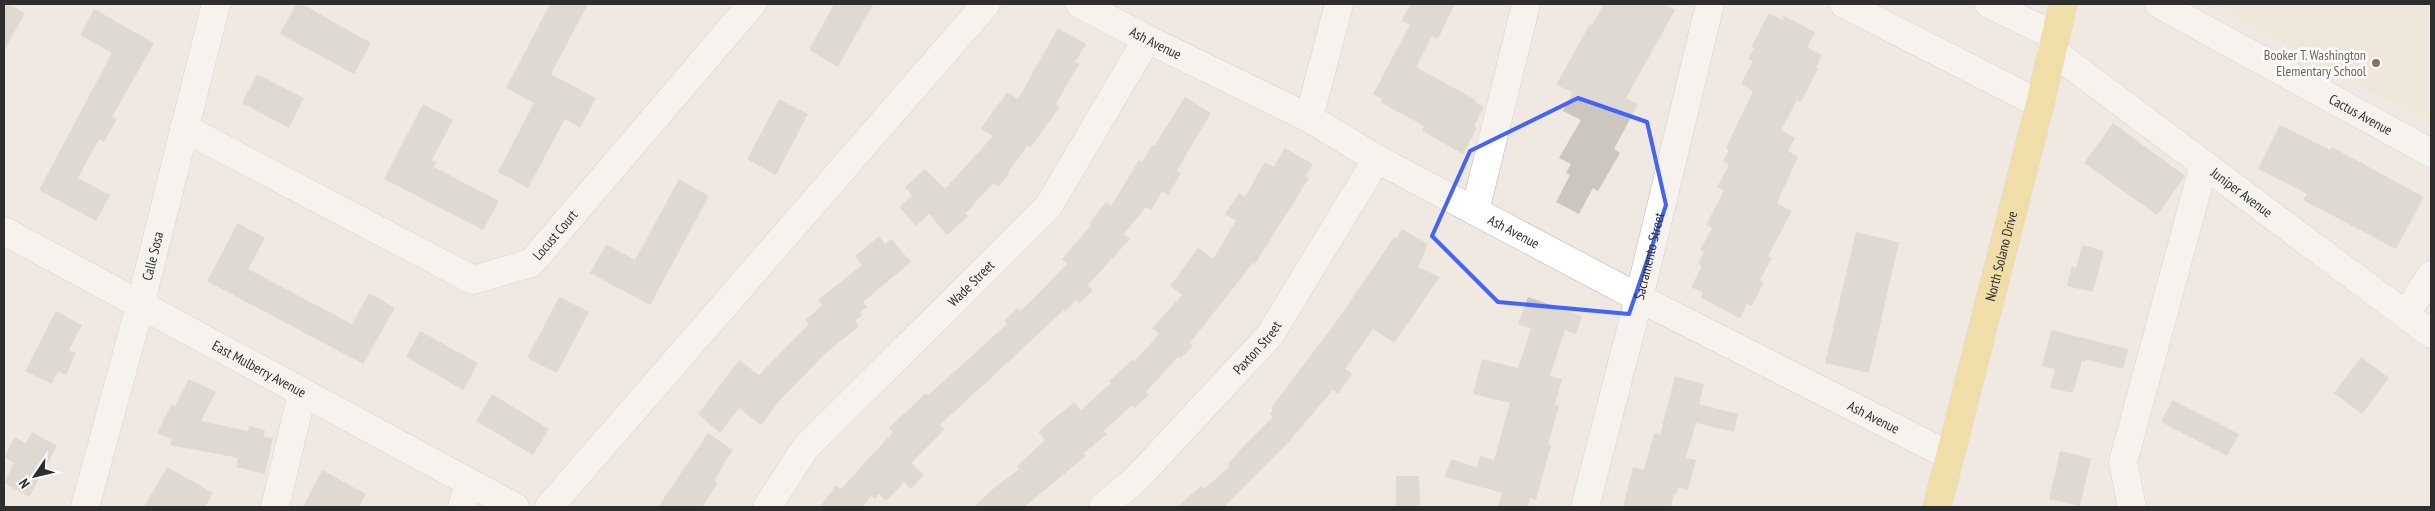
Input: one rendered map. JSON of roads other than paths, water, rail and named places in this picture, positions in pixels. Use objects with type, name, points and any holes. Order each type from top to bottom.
[{"type":"main road","name":"North Solano Drive","points":[[1937,507],[2040,104],[2063,4]]},
{"type":"street","name":"Calle Sosa","points":[[85,507],[140,306],[216,4]]},
{"type":"street","name":"Locust Court","points":[[184,128],[473,280],[531,262],[752,4]]},
{"type":"street","points":[[549,507],[986,4]]},
{"type":"street","name":"Ash Avenue","points":[[1080,4],[1309,118],[1378,159],[1639,298],[1950,456]]},
{"type":"street","points":[[1309,118],[1339,4]]},
{"type":"street","points":[[1475,211],[1526,4]]},
{"type":"street","name":"Sacramento Street","points":[[1585,507],[1639,298],[1710,4]]},
{"type":"street","name":"Juniper Avenue","points":[[1989,4],[2053,43],[2204,164],[2431,334]]},
{"type":"street","name":"Cactus Avenue","points":[[2159,4],[2431,153]]},
{"type":"street","points":[[1851,5],[2040,104]]},
{"type":"street","name":"Wade Street","points":[[767,507],[806,447],[1048,207],[1147,39]]},
{"type":"street","name":"Paxton Street","points":[[1103,507],[1136,479],[1270,335],[1378,159]]},
{"type":"street","points":[[2145,506],[2124,462],[2204,164]]},
{"type":"street","name":"East Mulberry Avenue","points":[[4,231],[302,394],[465,495],[515,507]]},
{"type":"street","points":[[2406,314],[2431,275]]},
{"type":"street","points":[[275,507],[302,394]]},
{"type":"place","name":"Booker T. Washington Elementary School","points":[[2376,63]]}]
